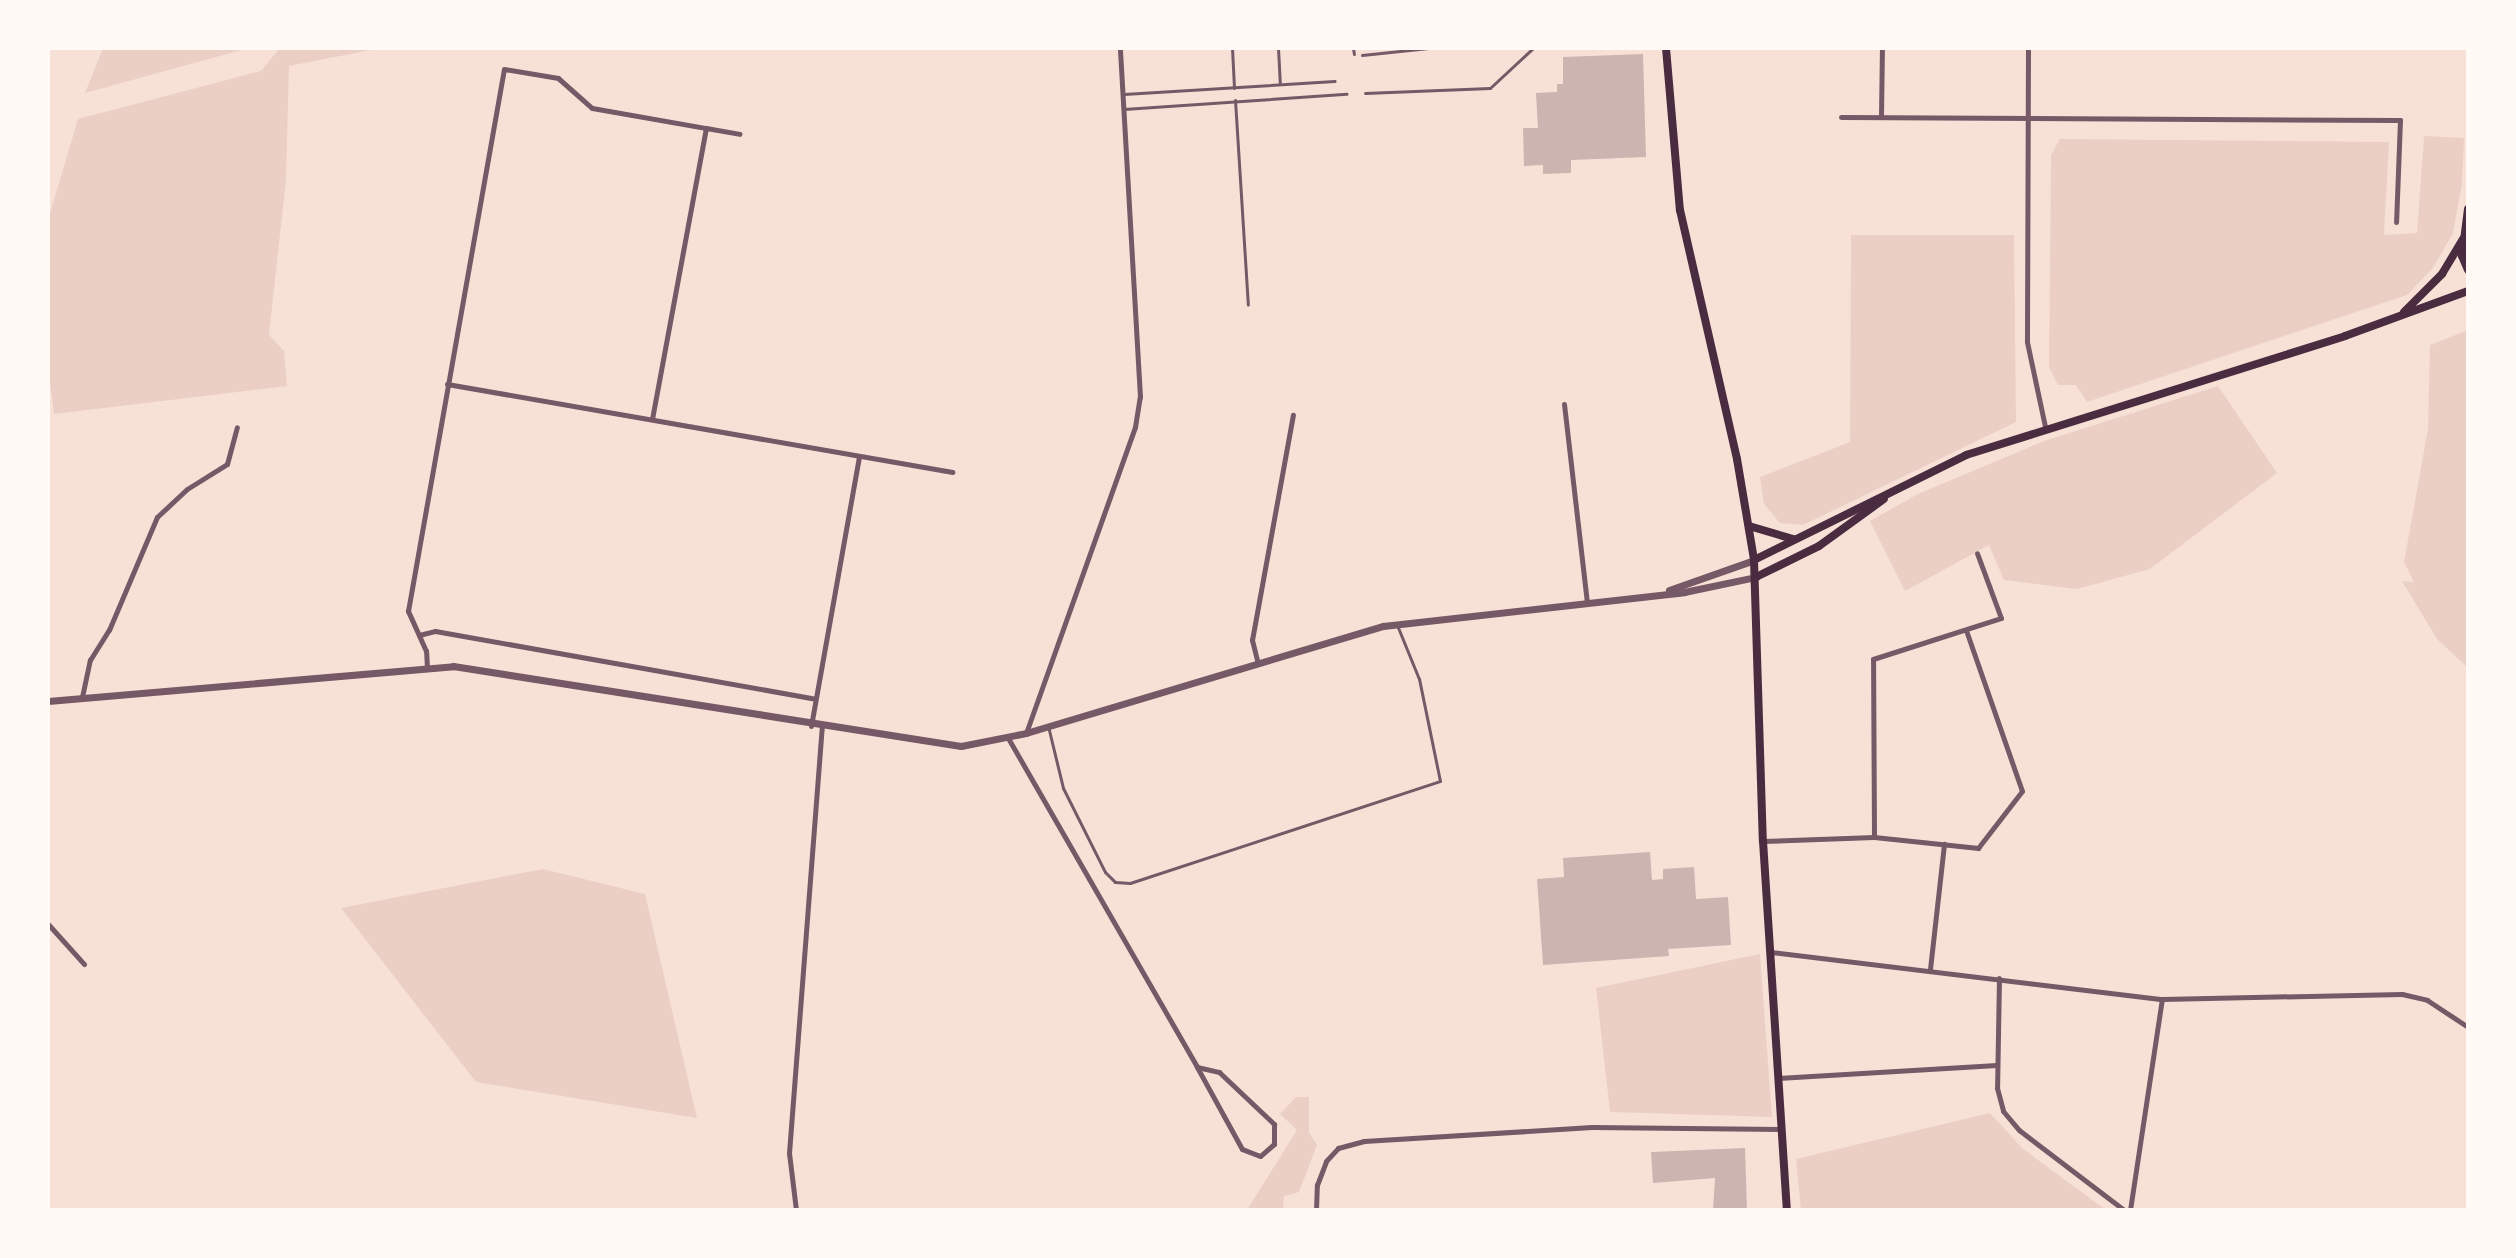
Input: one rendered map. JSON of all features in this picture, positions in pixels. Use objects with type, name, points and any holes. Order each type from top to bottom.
[{"type":"main road","points":[[1666,48],[1680,210],[1749,526],[1756,577],[1763,841],[1787,1210]]},
{"type":"main road","points":[[2468,209],[2463,239],[2468,270]]},
{"type":"main road","points":[[2394,319],[2442,274],[2463,239]]},
{"type":"main road","points":[[1754,560],[1966,455],[2045,427],[2394,319],[2468,291]]},
{"type":"main road","points":[[1756,577],[1819,546],[1893,492]]},
{"type":"main road","points":[[1749,526],[1793,539]]},
{"type":"street","points":[[1026,733],[1135,427],[1140,397],[1120,48]]},
{"type":"street","points":[[1881,116],[1882,48]]},
{"type":"street","points":[[2028,48],[2027,342],[2045,427]]},
{"type":"street","points":[[427,668],[419,635],[408,611],[504,69],[558,78],[592,108],[739,134]]},
{"type":"street","points":[[1841,117],[2400,120],[2396,222]]},
{"type":"street","points":[[652,419],[706,128]]},
{"type":"street","points":[[447,384],[952,472]]},
{"type":"street","points":[[1564,404],[1587,602]]},
{"type":"street","points":[[1257,660],[1252,640],[1293,415]]},
{"type":"street","points":[[82,697],[90,660],[109,630],[157,517],[187,489],[227,464],[237,427]]},
{"type":"street","points":[[811,726],[859,457]]},
{"type":"street","points":[[1874,837],[1873,659],[2001,618],[1977,553]]},
{"type":"street","points":[[1662,593],[1754,560]]},
{"type":"street","points":[[48,701],[427,668],[485,669],[822,728],[949,746],[1008,738],[1257,660],[1397,625],[1662,593],[1756,577]]},
{"type":"street","points":[[1763,841],[1874,837],[1978,848],[2022,791],[1966,630]]},
{"type":"street","points":[[419,635],[435,631],[815,699]]},
{"type":"street","points":[[796,1210],[789,1153],[822,728]]},
{"type":"street","points":[[1008,738],[1242,1149],[1260,1156],[1274,1144],[1274,1124],[1219,1072],[1197,1067]]},
{"type":"street","points":[[1930,969],[1944,844]]},
{"type":"street","points":[[48,924],[84,964]]},
{"type":"street","points":[[1770,952],[2162,999],[2402,994],[2427,1000],[2468,1027]]},
{"type":"street","points":[[1999,978],[1997,1065],[2003,1111],[2019,1130],[2124,1210]]},
{"type":"street","points":[[2130,1210],[2162,999]]},
{"type":"street","points":[[1778,1078],[1997,1065]]},
{"type":"street","points":[[1316,1210],[1317,1185],[1326,1161],[1338,1148],[1364,1141],[1592,1127],[1781,1129]]},
{"type":"lane","points":[[1232,48],[1234,88]]},
{"type":"lane","points":[[1278,48],[1280,84]]},
{"type":"lane","points":[[1362,55],[1429,48]]},
{"type":"lane","points":[[1365,93],[1490,88],[1533,48]]},
{"type":"lane","points":[[1123,94],[1335,81]]},
{"type":"lane","points":[[1124,109],[1346,94]]},
{"type":"lane","points":[[1235,100],[1248,305]]},
{"type":"lane","points":[[1048,726],[1063,788],[1105,872],[1115,882],[1130,883],[1440,781],[1419,679],[1397,625]]},
{"type":"shaded area","points":[[103,48],[249,48],[85,93]]},
{"type":"shaded area","points":[[381,48],[289,66],[286,180],[269,335],[284,351],[287,386],[54,414],[48,367],[48,220],[78,119],[261,71],[278,50]]},
{"type":"shaded area","points":[[2424,136],[2464,138],[2462,184],[2453,233],[2433,268],[2407,295],[2087,402],[2076,385],[2058,385],[2049,367],[2051,155],[2060,139],[2389,142],[2384,235],[2417,233]]},
{"type":"shaded area","points":[[1851,235],[2014,235],[2016,422],[1803,525],[1780,523],[1764,504],[1760,477],[1850,442]]},
{"type":"shaded area","points":[[2468,330],[2468,668],[2437,639],[2402,581],[2414,582],[2404,562],[2428,429],[2430,345]]},
{"type":"shaded area","points":[[2218,386],[2277,473],[2150,569],[2077,589],[2004,580],[1989,545],[1905,591],[1870,521],[1918,494],[2044,441]]},
{"type":"shaded area","points":[[543,869],[645,894],[697,1118],[476,1082],[341,908]]},
{"type":"shaded area","points":[[1760,954],[1772,1117],[1610,1112],[1596,988]]},
{"type":"shaded area","points":[[1296,1097],[1309,1097],[1309,1132],[1317,1145],[1299,1192],[1284,1196],[1283,1210],[1247,1210],[1297,1130],[1280,1114]]},
{"type":"shaded area","points":[[1990,1113],[2022,1148],[2106,1210],[1801,1210],[1796,1159]]},
{"type":"building","points":[[1643,54],[1646,157],[1571,160],[1571,173],[1543,174],[1543,165],[1524,166],[1523,128],[1538,128],[1536,93],[1557,92],[1557,84],[1563,84],[1563,57]]},
{"type":"building","points":[[1650,852],[1652,880],[1663,879],[1663,869],[1694,867],[1696,899],[1728,897],[1731,945],[1668,949],[1669,956],[1543,965],[1537,879],[1564,877],[1563,858]]},
{"type":"building","points":[[1745,1148],[1747,1210],[1713,1210],[1715,1178],[1653,1183],[1651,1152]]}]
